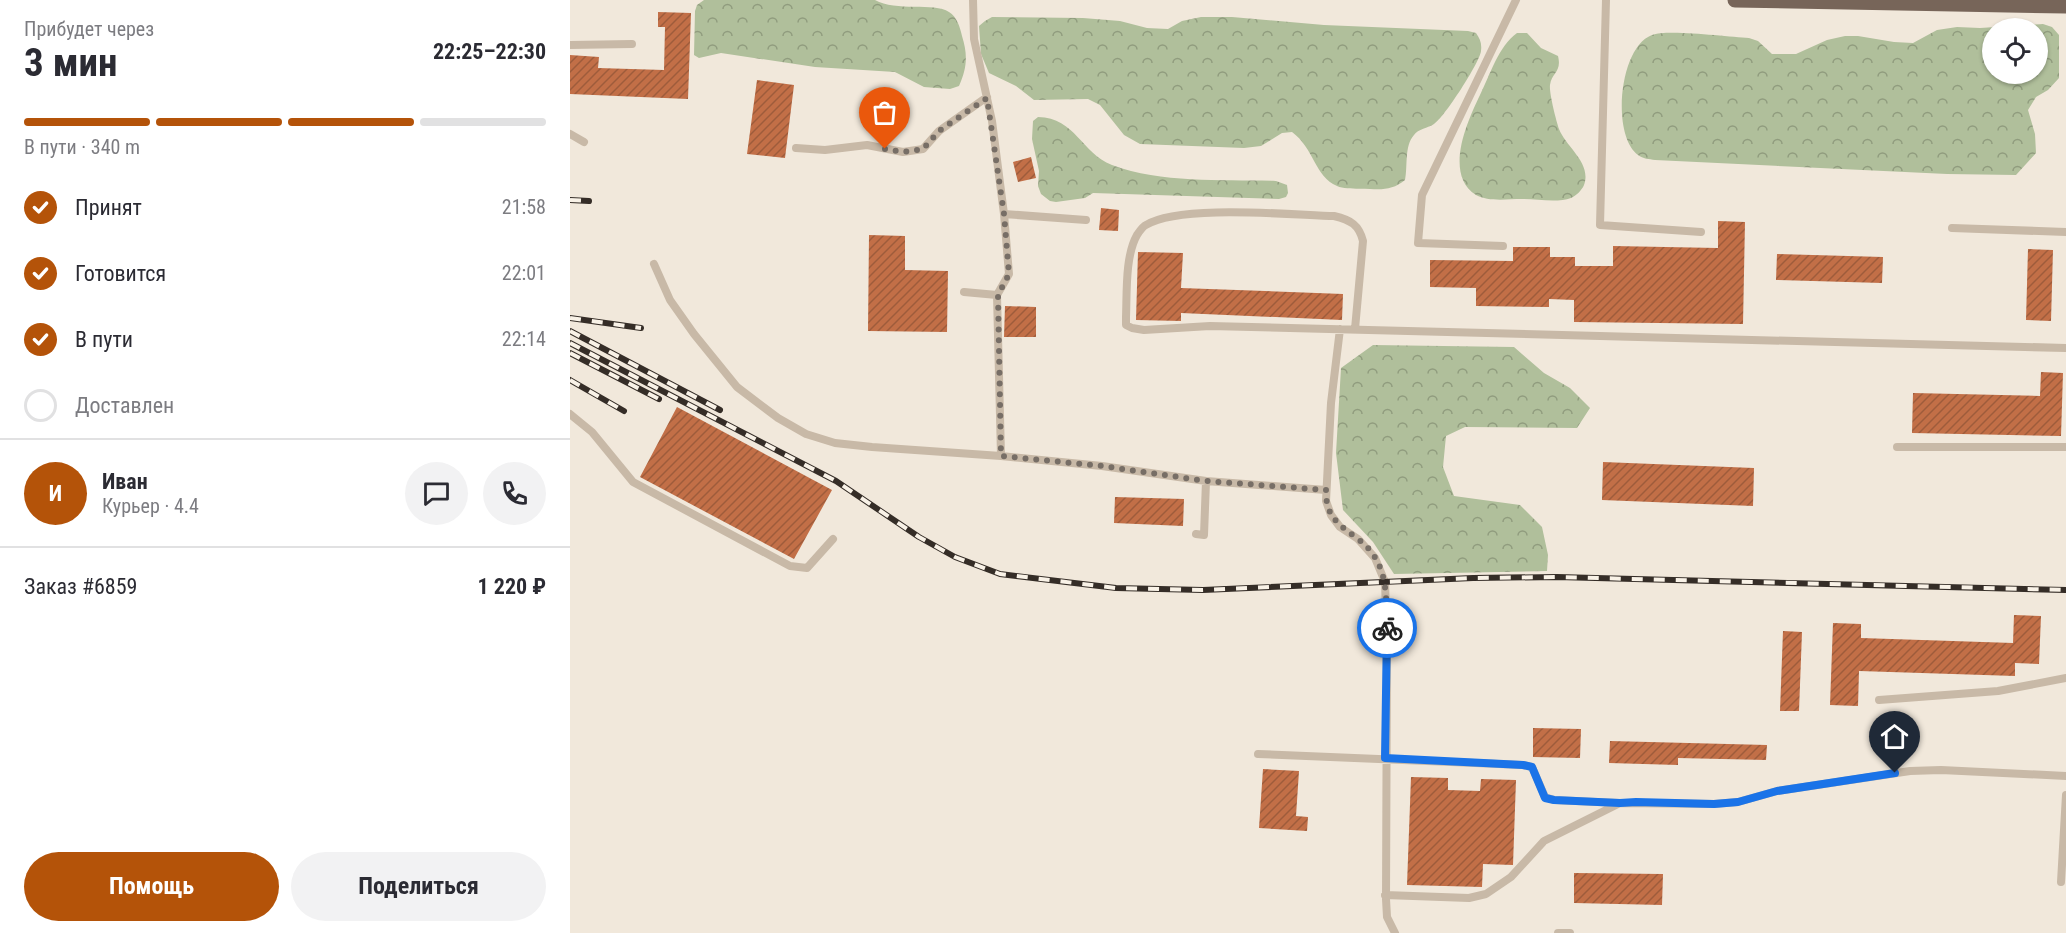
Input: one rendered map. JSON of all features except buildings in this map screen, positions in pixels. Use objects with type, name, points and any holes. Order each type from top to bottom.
[{"type":"main road","points":[[1735,0],[2066,6]]},
{"type":"lane","points":[[973,0],[974,39],[987,98],[1004,214],[1009,274],[998,295],[1001,456]]},
{"type":"lane","points":[[1503,246],[1418,243],[1422,195],[1516,0]]},
{"type":"lane","points":[[1606,0],[1600,225],[1701,232]]},
{"type":"lane","points":[[570,45],[632,44]]},
{"type":"lane","points":[[796,148],[825,150],[867,146],[903,152],[923,149],[939,131],[987,98]]},
{"type":"lane","points":[[570,134],[584,142]]},
{"type":"lane","points":[[1355,330],[1364,241],[1360,229],[1349,220],[1334,216],[1205,213],[1162,218],[1144,225],[1137,236],[1129,268],[1126,325],[1144,330],[1210,326],[1340,329],[1355,330],[2066,348]]},
{"type":"lane","points":[[1004,214],[1086,220]]},
{"type":"lane","points":[[1952,228],[2066,231]]},
{"type":"lane","points":[[654,264],[670,300],[737,387],[778,418],[806,434],[836,443],[1001,456],[1102,466],[1206,481],[1326,490]]},
{"type":"lane","points":[[964,292],[998,295]]},
{"type":"lane","points":[[1340,329],[1331,403],[1326,501],[1331,515],[1340,527],[1358,539],[1375,558],[1385,582],[1387,642],[1385,895],[1387,917],[1395,933]]},
{"type":"lane","points":[[570,414],[592,432],[633,482],[790,566],[807,568],[833,539]]},
{"type":"lane","points":[[1897,447],[2066,447]]},
{"type":"lane","points":[[1196,534],[1204,535],[1206,481]]},
{"type":"lane","points":[[1879,700],[1998,691],[2066,678]]},
{"type":"lane","points":[[1258,754],[1523,765],[1532,767],[1545,798],[1620,803],[1738,802],[1777,791],[1910,771],[1941,770],[2066,776]]},
{"type":"lane","points":[[2061,882],[2066,795]]},
{"type":"lane","points":[[1385,895],[1469,898],[1486,894],[1511,877],[1544,841],[1620,803]]},
{"type":"lane","points":[[1558,933],[1570,933]]},
{"type":"green space","points":[[704,0],[875,0],[893,6],[942,9],[949,12],[958,22],[966,55],[964,73],[959,86],[950,89],[924,87],[895,72],[815,67],[721,53],[699,58],[694,55],[695,11],[697,5]]},
{"type":"green space","points":[[992,17],[1083,18],[1168,29],[1182,21],[1201,17],[1232,17],[1324,25],[1468,31],[1476,33],[1481,48],[1475,66],[1439,120],[1418,131],[1411,140],[1405,180],[1384,189],[1349,188],[1330,182],[1305,146],[1292,132],[1282,133],[1261,146],[1244,148],[1140,144],[1124,135],[1100,105],[1088,99],[1034,100],[1016,86],[989,73],[981,54],[979,26]]},
{"type":"green space","points":[[2048,26],[2059,35],[2059,78],[2048,90],[2036,97],[2028,110],[2035,134],[2036,153],[2016,175],[1947,174],[1655,160],[1638,155],[1629,145],[1624,130],[1622,92],[1632,56],[1641,43],[1652,35],[1684,33],[1749,38],[1758,41],[1772,54],[1796,54],[1827,40],[1845,36],[1913,43],[1937,30],[1957,27],[1982,28],[1982,84],[2048,84]]},
{"type":"green space","points":[[1517,33],[1527,33],[1541,48],[1558,56],[1558,69],[1550,85],[1553,107],[1562,136],[1581,162],[1586,177],[1582,189],[1571,198],[1553,201],[1486,199],[1476,195],[1466,186],[1461,174],[1461,146],[1470,118],[1500,53]]},
{"type":"green space","points":[[1038,117],[1061,123],[1101,160],[1112,165],[1172,178],[1276,181],[1287,185],[1288,193],[1286,197],[1279,199],[1093,193],[1085,198],[1050,201],[1041,194],[1038,186],[1039,171],[1032,139],[1033,121]]},
{"type":"green space","points":[[1373,345],[1514,347],[1544,373],[1570,388],[1590,408],[1577,428],[1465,427],[1446,436],[1443,467],[1454,496],[1520,505],[1542,527],[1548,555],[1547,571],[1394,574],[1373,542],[1343,510],[1336,453],[1341,368]]},
{"type":"railway","points":[[570,200],[589,201]]},
{"type":"railway","points":[[570,318],[641,328]]},
{"type":"railway","points":[[570,331],[720,410]]},
{"type":"railway","points":[[570,343],[836,481],[919,537],[955,557],[1000,574],[1116,588],[1203,590],[1473,578],[1557,577],[2066,590]]},
{"type":"railway","points":[[570,353],[659,399]]},
{"type":"railway","points":[[570,380],[624,411]]},
{"type":"way so far","points":[[885,149],[903,152],[923,149],[939,131],[987,98],[1004,214],[1009,274],[998,295],[1001,456],[1102,466],[1206,481],[1326,490],[1326,501],[1331,515],[1340,527],[1358,539],[1375,558],[1385,582],[1387,628]]},
{"type":"route","points":[[1387,628],[1385,758],[1523,765],[1532,767],[1537,774],[1545,798],[1620,803],[1738,802],[1777,791],[1895,773]]}]
